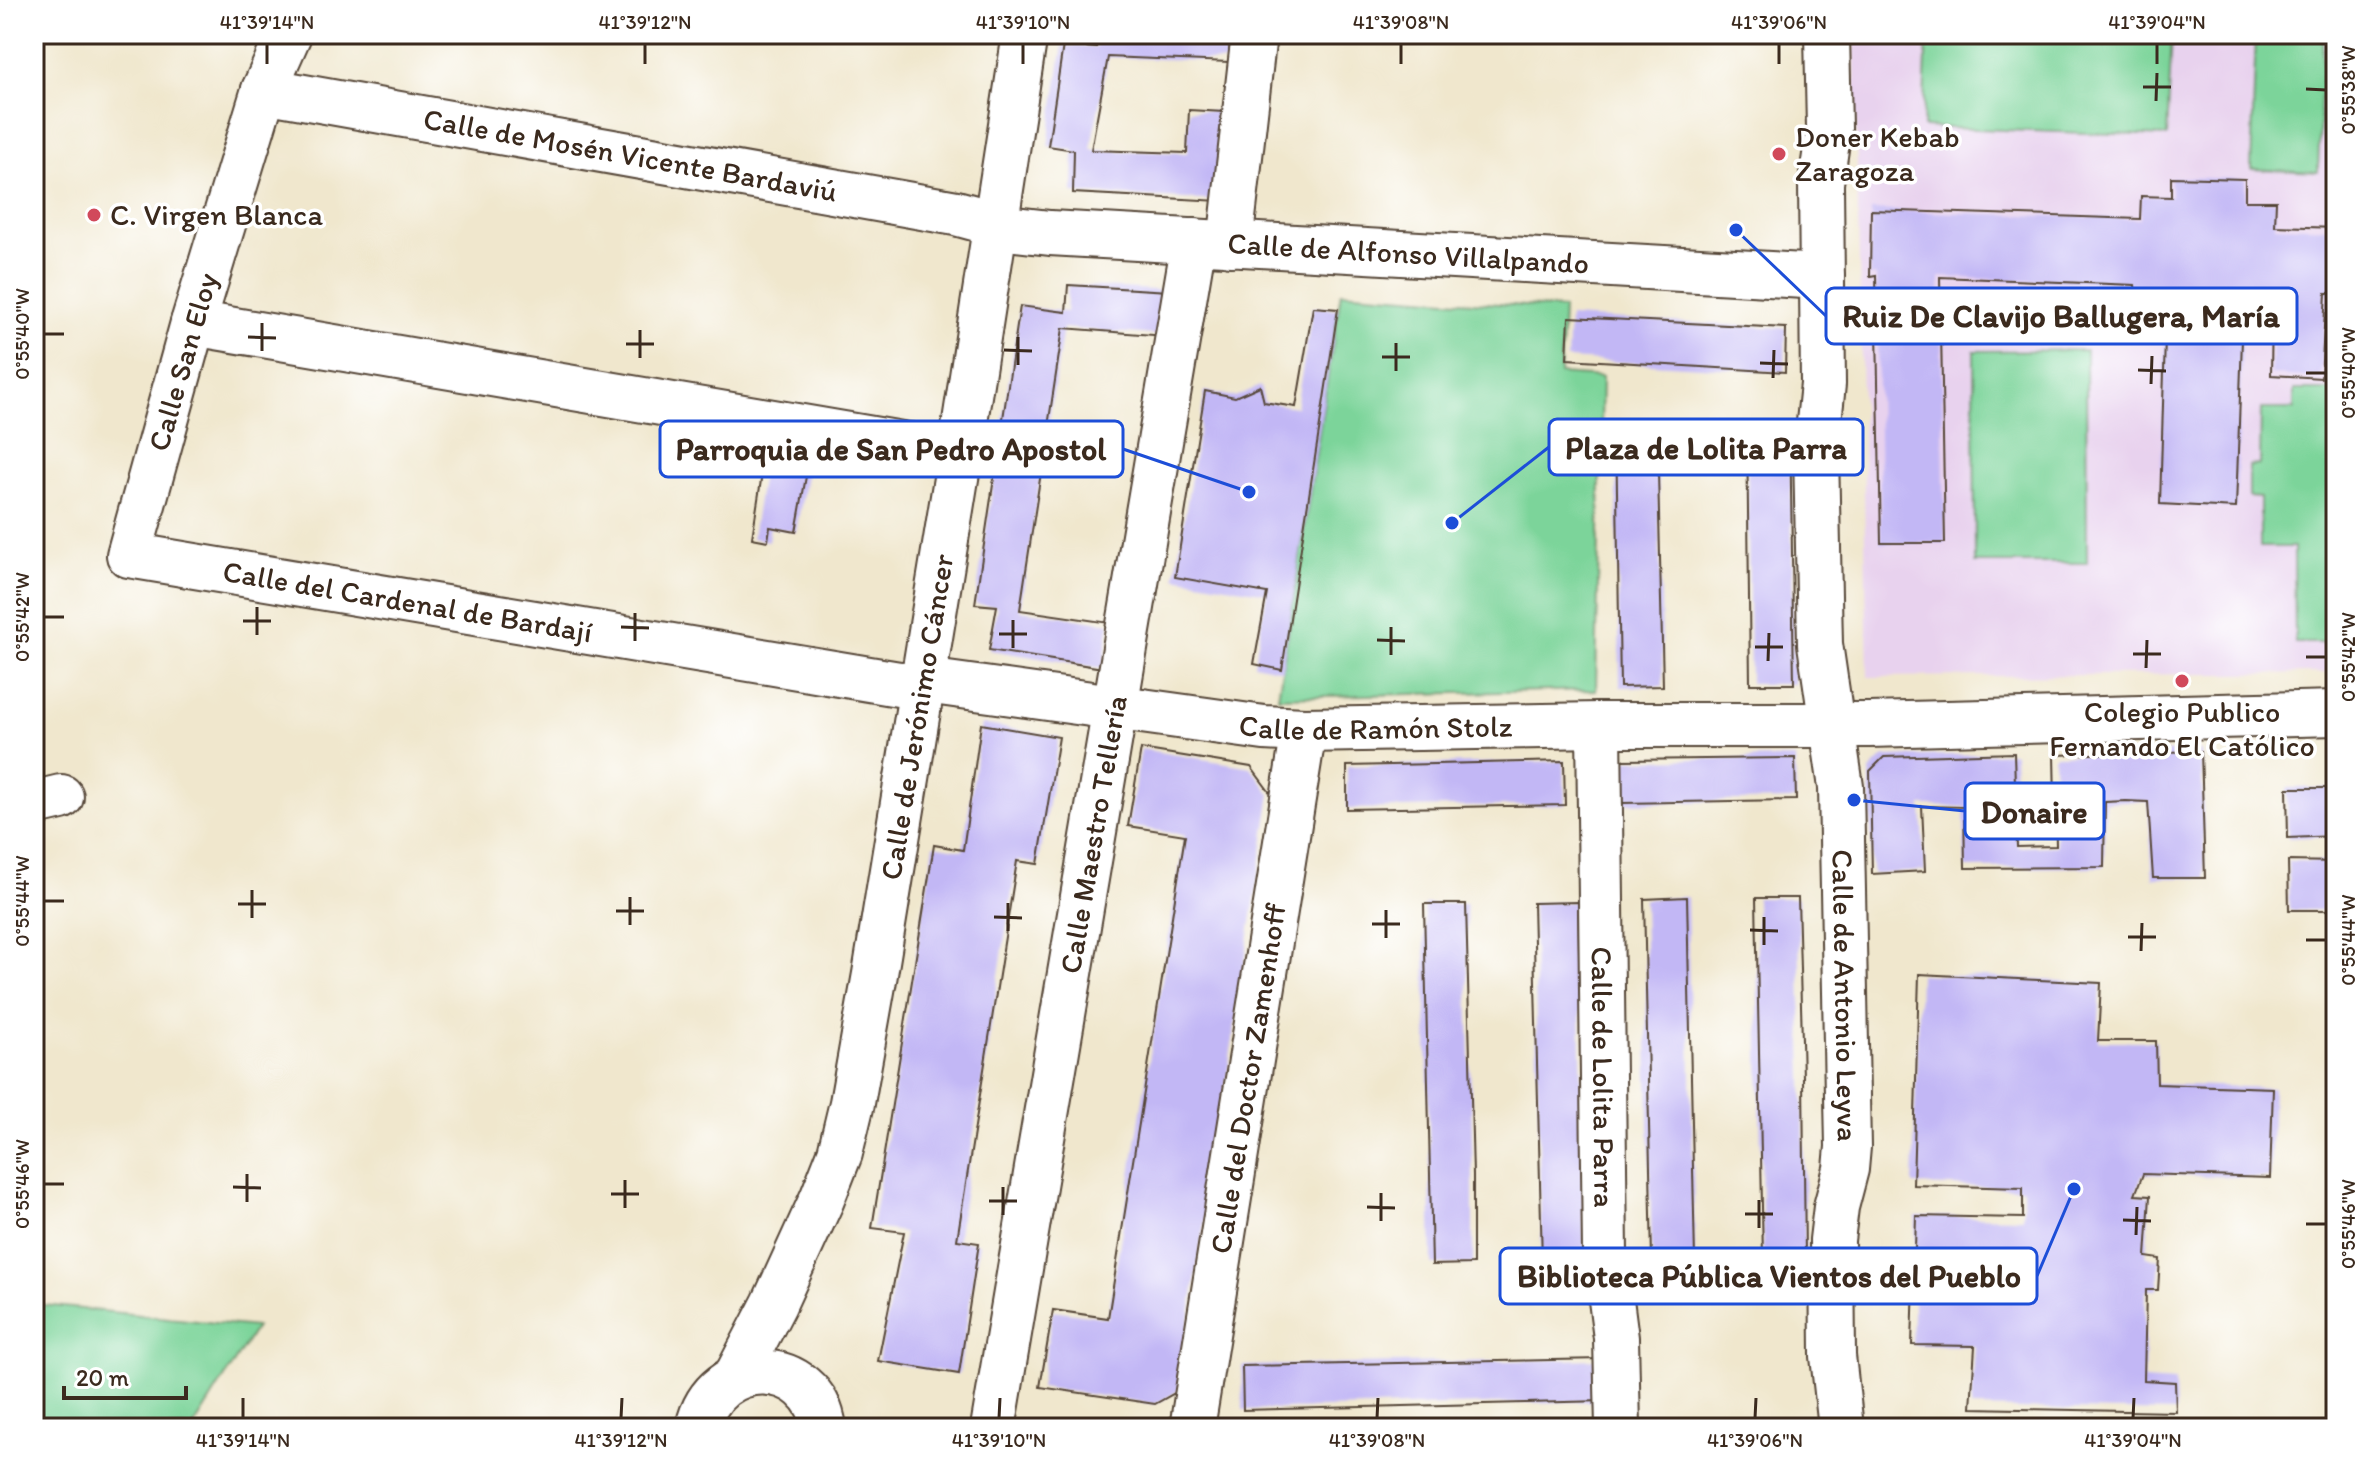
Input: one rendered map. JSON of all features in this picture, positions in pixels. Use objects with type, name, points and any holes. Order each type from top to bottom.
[{"type":"street","name":"Calle San Eloy","points":[[129,555],[193,323],[264,90],[289,34]]},
{"type":"street","name":"Calle de Jerónimo Cáncer","points":[[736,1377],[774,1304],[822,1199],[840,1153],[852,1103],[960,454],[1025,34]]},
{"type":"street","name":"Calle Maestro Tellería","points":[[993,1428],[1115,707],[1254,34]]},
{"type":"street","name":"Calle de Antonio Leyva","points":[[1821,37],[1829,128],[1821,173],[1823,384],[1816,451],[1820,644],[1841,787],[1848,1147],[1832,1240],[1833,1356],[1841,1428]]},
{"type":"street","name":"Calle de Mosén Vicente Bardaviú","points":[[264,90],[956,213],[995,224]]},
{"type":"street","name":"Calle de Alfonso Villalpando","points":[[995,224],[1050,233],[1822,277]]},
{"type":"street","points":[[193,323],[960,454]]},
{"type":"street","name":"Calle del Cardenal de Bardají","points":[[129,555],[899,684],[922,684]]},
{"type":"street","name":"Calle de Ramón Stolz","points":[[922,684],[940,683],[1264,728],[1304,730],[1832,725],[2336,713]]},
{"type":"street","name":"Calle de Lolita Parra","points":[[1599,725],[1605,1254],[1616,1338],[1618,1428]]},
{"type":"street","name":"Calle del Doctor Zamenhoff","points":[[1192,1428],[1304,730]]},
{"type":"street","points":[[697,1423],[712,1395],[720,1387],[736,1377],[765,1372],[785,1376],[802,1387],[815,1402],[824,1428]]},
{"type":"shaded area","points":[[1854,34],[2336,34],[2336,673],[1868,677]]},
{"type":"green space","points":[[1927,34],[2172,34],[2167,136],[1923,127]]},
{"type":"green space","points":[[2256,34],[2323,34],[2318,172],[2251,169]]},
{"type":"green space","points":[[1341,292],[1563,309],[1560,374],[1602,377],[1596,690],[1278,697]]},
{"type":"green space","points":[[2086,350],[2087,563],[1975,563],[1974,351]]},
{"type":"green space","points":[[2294,390],[2336,390],[2336,643],[2295,643],[2294,547],[2260,547],[2260,498],[2249,497],[2249,466],[2260,465],[2261,409],[2294,409]]},
{"type":"green space","points":[[34,1304],[256,1327],[193,1428],[34,1428]]},
{"type":"building","points":[[1098,34],[1230,34],[1229,62],[1108,57],[1091,150],[1187,153],[1189,110],[1224,112],[1220,201],[1073,193],[1074,150],[1048,146],[1063,45],[1096,48]]},
{"type":"building","points":[[2171,177],[2245,179],[2245,201],[2276,201],[2275,226],[2336,228],[2336,293],[2326,293],[2321,378],[2271,375],[2272,311],[2243,311],[2236,508],[2160,504],[2166,305],[2137,304],[2135,285],[1940,277],[1945,543],[1881,543],[1876,275],[1870,276],[1871,210],[2140,219],[2141,196],[2171,197]]},
{"type":"building","points":[[1068,285],[1169,291],[1166,336],[1063,328],[1020,610],[1110,623],[1103,668],[989,650],[997,606],[975,604],[1020,306],[1066,312]]},
{"type":"building","points":[[1313,307],[1338,309],[1282,670],[1254,664],[1267,593],[1175,577],[1205,391],[1235,397],[1260,386],[1264,402],[1296,407]]},
{"type":"building","points":[[1569,317],[1786,328],[1785,372],[1567,359]]},
{"type":"building","points":[[1790,423],[1794,684],[1750,684],[1747,425]]},
{"type":"building","points":[[1616,427],[1657,428],[1663,686],[1620,687]]},
{"type":"building","points":[[766,448],[810,454],[796,532],[770,527],[768,541],[752,538]]},
{"type":"building","points":[[981,724],[1059,737],[1038,864],[1017,861],[957,1240],[979,1243],[959,1374],[878,1361],[904,1232],[872,1228],[934,845],[963,850]]},
{"type":"building","points":[[1141,749],[1251,767],[1271,794],[1178,1391],[1155,1404],[1040,1387],[1053,1310],[1108,1318],[1185,835],[1128,826]]},
{"type":"building","points":[[2201,751],[2205,878],[2153,878],[2148,802],[2126,801],[2105,802],[2104,867],[1965,868],[1964,807],[1922,806],[1925,871],[1872,874],[1870,771],[1884,757],[2014,753],[2017,847],[2056,846],[2054,755]]},
{"type":"building","points":[[1795,758],[1796,800],[1622,803],[1622,760]]},
{"type":"building","points":[[1564,761],[1565,805],[1347,809],[1347,766]]},
{"type":"building","points":[[2287,788],[2336,788],[2336,836],[2288,838]]},
{"type":"building","points":[[2288,861],[2336,862],[2336,910],[2289,910]]},
{"type":"building","points":[[1687,897],[1695,1259],[1652,1259],[1644,899]]},
{"type":"building","points":[[1756,898],[1798,898],[1805,1257],[1763,1258]]},
{"type":"building","points":[[1578,902],[1585,1261],[1542,1262],[1533,903]]},
{"type":"building","points":[[1424,904],[1466,904],[1473,1264],[1432,1265]]},
{"type":"building","points":[[1919,974],[2101,983],[2098,1041],[2156,1041],[2157,1084],[2273,1088],[2270,1178],[2143,1174],[2135,1195],[2150,1196],[2146,1257],[2160,1259],[2158,1290],[2146,1290],[2144,1380],[2175,1382],[2176,1412],[1971,1408],[1975,1346],[1912,1345],[1916,1216],[2023,1218],[2023,1188],[1913,1185]]},
{"type":"building","points":[[1602,1359],[1604,1401],[1243,1410],[1242,1366]]},
{"type":"place","name":"Doner Kebab Zaragoza","points":[[1779,154]]},
{"type":"place","name":"C. Virgen Blanca","points":[[94,215]]},
{"type":"place","name":"Ruiz De Clavijo Ballugera, María","points":[[1736,230]]},
{"type":"place","name":"Parroquia de San Pedro Apostol","points":[[1249,492]]},
{"type":"place","name":"Plaza de Lolita Parra","points":[[1452,523]]},
{"type":"place","name":"Colegio Publico Fernando El Católico","points":[[2182,681]]},
{"type":"place","name":"Donaire","points":[[1854,800]]},
{"type":"place","name":"Biblioteca Pública Vientos del Pueblo","points":[[2074,1189]]}]
